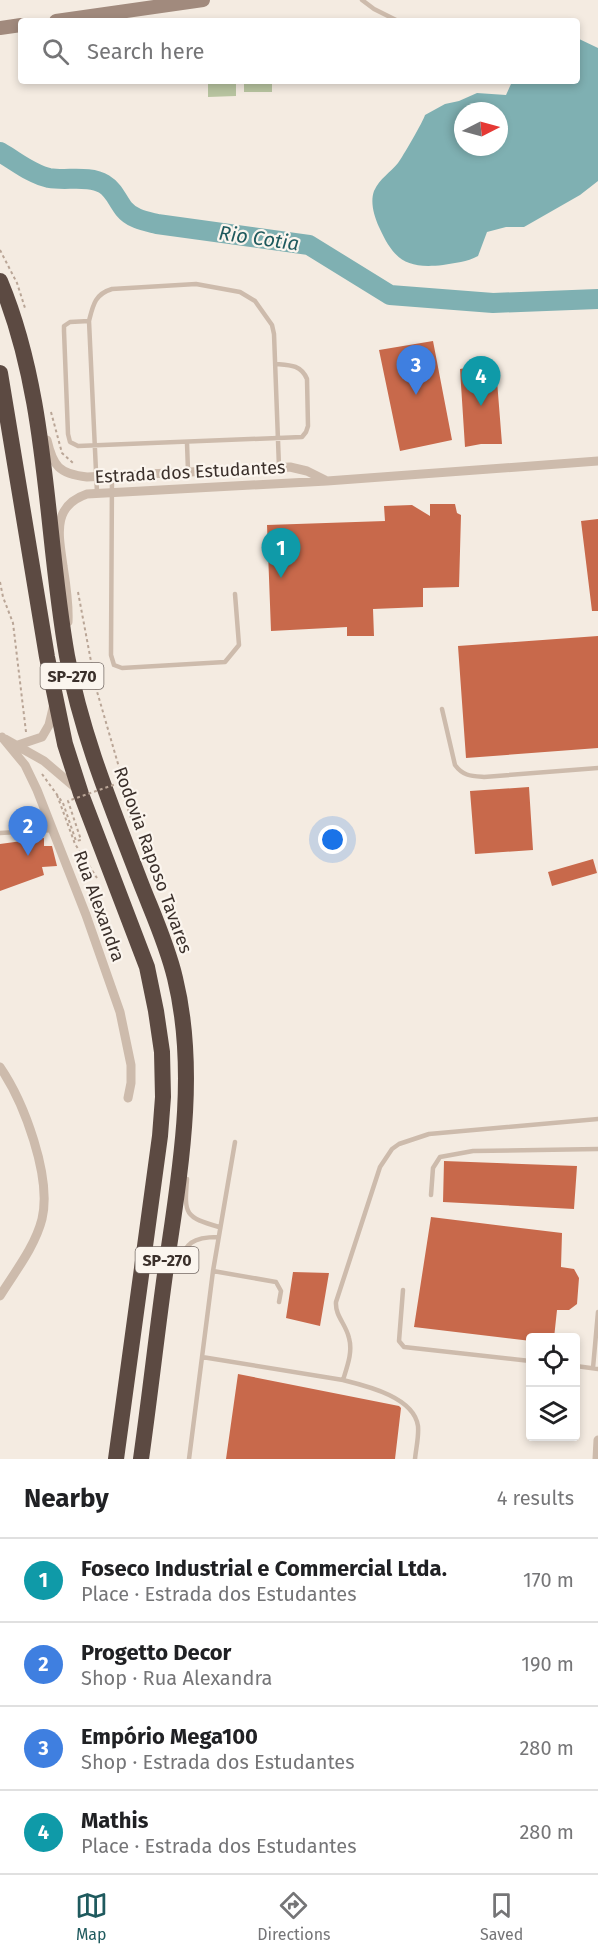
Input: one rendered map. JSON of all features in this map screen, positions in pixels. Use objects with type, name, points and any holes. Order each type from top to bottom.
[{"type":"highway","name":"Rodovia Raposo Tavares","points":[[0,281],[17,331],[33,398],[67,657],[95,759],[113,812],[165,945],[175,978],[182,1025],[186,1100],[183,1149],[142,1454]]},
{"type":"highway","name":"SP-270","points":[[0,373],[55,699],[65,744],[81,794],[147,967],[162,1052],[163,1097],[160,1136],[116,1459]]},
{"type":"main road","points":[[70,18],[132,5],[191,1]]},
{"type":"main road","points":[[0,28],[18,25]]},
{"type":"street","name":"Estrada dos Estudantes","points":[[17,331],[32,375],[51,456],[61,470],[74,476],[96,476],[279,467],[299,468],[327,481]]},
{"type":"street","name":"Estrada dos Estudantes","points":[[67,657],[69,608],[59,528],[64,512],[72,501],[79,497],[97,492],[279,484],[598,461]]},
{"type":"street","points":[[279,467],[279,484]]},
{"type":"street","points":[[22,744],[42,737],[45,733],[55,699]]},
{"type":"street","points":[[1,737],[22,744],[44,760],[81,794]]},
{"type":"street","name":"Rua Alexandra","points":[[1,737],[25,765],[53,830],[120,1012],[131,1065],[128,1098]]},
{"type":"street","points":[[0,1067],[11,1083],[37,1150],[45,1198],[41,1221],[33,1240],[0,1296]]},
{"type":"street","points":[[597,1459],[598,1440]]},
{"type":"lane","points":[[362,0],[392,18]]},
{"type":"lane","points":[[97,492],[89,321],[93,302],[104,291],[112,289],[196,284],[240,292],[255,301],[272,326],[277,364],[279,467]]},
{"type":"lane","points":[[89,321],[70,322],[64,326],[68,434],[74,445],[302,437],[308,426],[307,379],[304,372],[293,366],[277,364]]},
{"type":"lane","points":[[187,442],[188,471]]},
{"type":"lane","points":[[112,475],[111,655],[114,665],[122,668],[225,662],[239,645],[235,594]]},
{"type":"lane","points":[[442,709],[455,765],[460,772],[469,776],[484,777],[598,768]]},
{"type":"lane","points":[[0,833],[53,830]]},
{"type":"lane","points":[[186,1100],[189,1139]]},
{"type":"lane","points":[[343,1380],[350,1353],[350,1338],[336,1311],[336,1302],[380,1167],[392,1149],[399,1144],[429,1134],[598,1119]]},
{"type":"lane","points":[[189,1459],[219,1227],[235,1142]]},
{"type":"lane","points":[[431,1195],[433,1168],[440,1157],[473,1151],[598,1149]]},
{"type":"lane","points":[[187,1170],[186,1210],[198,1221],[219,1227]]},
{"type":"lane","points":[[164,1286],[192,1241],[203,1237],[218,1237]]},
{"type":"lane","points":[[213,1271],[276,1282],[281,1291],[279,1302]]},
{"type":"lane","points":[[403,1290],[399,1341],[404,1347],[526,1360]]},
{"type":"lane","points":[[580,1366],[595,1368],[598,1312]]},
{"type":"lane","points":[[202,1358],[343,1380],[394,1397],[407,1405],[418,1425],[415,1459]]},
{"type":"path","points":[[0,582],[13,623],[22,744]]},
{"type":"path","points":[[44,760],[40,770],[63,803],[76,841],[81,840],[68,801],[119,783],[132,821],[137,819],[123,781],[96,688],[77,587]]},
{"type":"path","points":[[57,795],[75,843],[100,883]]},
{"type":"green space","points":[[208,84],[236,84],[236,96],[208,97]]},
{"type":"green space","points":[[244,84],[272,84],[272,92],[244,92]]},
{"type":"water","points":[[580,39],[598,48],[598,181],[580,195],[524,227],[506,227],[487,232],[478,256],[470,260],[430,266],[410,263],[396,255],[377,223],[372,200],[374,191],[400,160],[425,115],[445,104],[454,102],[454,156],[508,156],[508,102],[454,102],[477,93],[506,95],[511,84],[580,84]]},
{"type":"building","points":[[433,341],[452,440],[400,451],[379,350]]},
{"type":"building","points":[[478,366],[496,368],[502,444],[465,447],[460,369]]},
{"type":"building","points":[[430,504],[455,504],[457,513],[461,515],[459,587],[423,588],[423,607],[373,609],[374,636],[347,636],[347,627],[271,631],[267,525],[385,521],[384,506],[412,505],[430,516]]},
{"type":"building","points":[[598,519],[598,611],[592,611],[581,521]]},
{"type":"building","points":[[598,636],[598,748],[466,758],[458,646]]},
{"type":"building","points":[[529,787],[533,850],[475,854],[470,791]]},
{"type":"building","points":[[44,838],[44,846],[52,846],[57,866],[42,867],[44,875],[0,891],[0,844]]},
{"type":"building","points":[[593,859],[597,873],[552,886],[548,872]]},
{"type":"building","points":[[444,1161],[577,1166],[574,1209],[443,1202]]},
{"type":"building","points":[[431,1217],[562,1233],[561,1267],[574,1269],[579,1278],[577,1304],[569,1310],[557,1310],[555,1333],[526,1333],[526,1340],[414,1327]]},
{"type":"building","points":[[293,1272],[329,1273],[320,1326],[286,1318]]},
{"type":"building","points":[[238,1374],[399,1406],[401,1408],[395,1459],[226,1459]]},
{"type":"waterway","name":"Rio Cotia","points":[[0,152],[42,176],[98,181],[113,192],[127,212],[143,221],[309,245],[390,295],[493,303],[598,299]]},
{"type":"place","name":"Empório Mega100","points":[[416,395]]},
{"type":"place","name":"Mathis","points":[[481,406]]},
{"type":"place","name":"Foseco Industrial e Commercial Ltda.","points":[[281,578]]},
{"type":"place","name":"Progetto Decor","points":[[28,856]]}]
